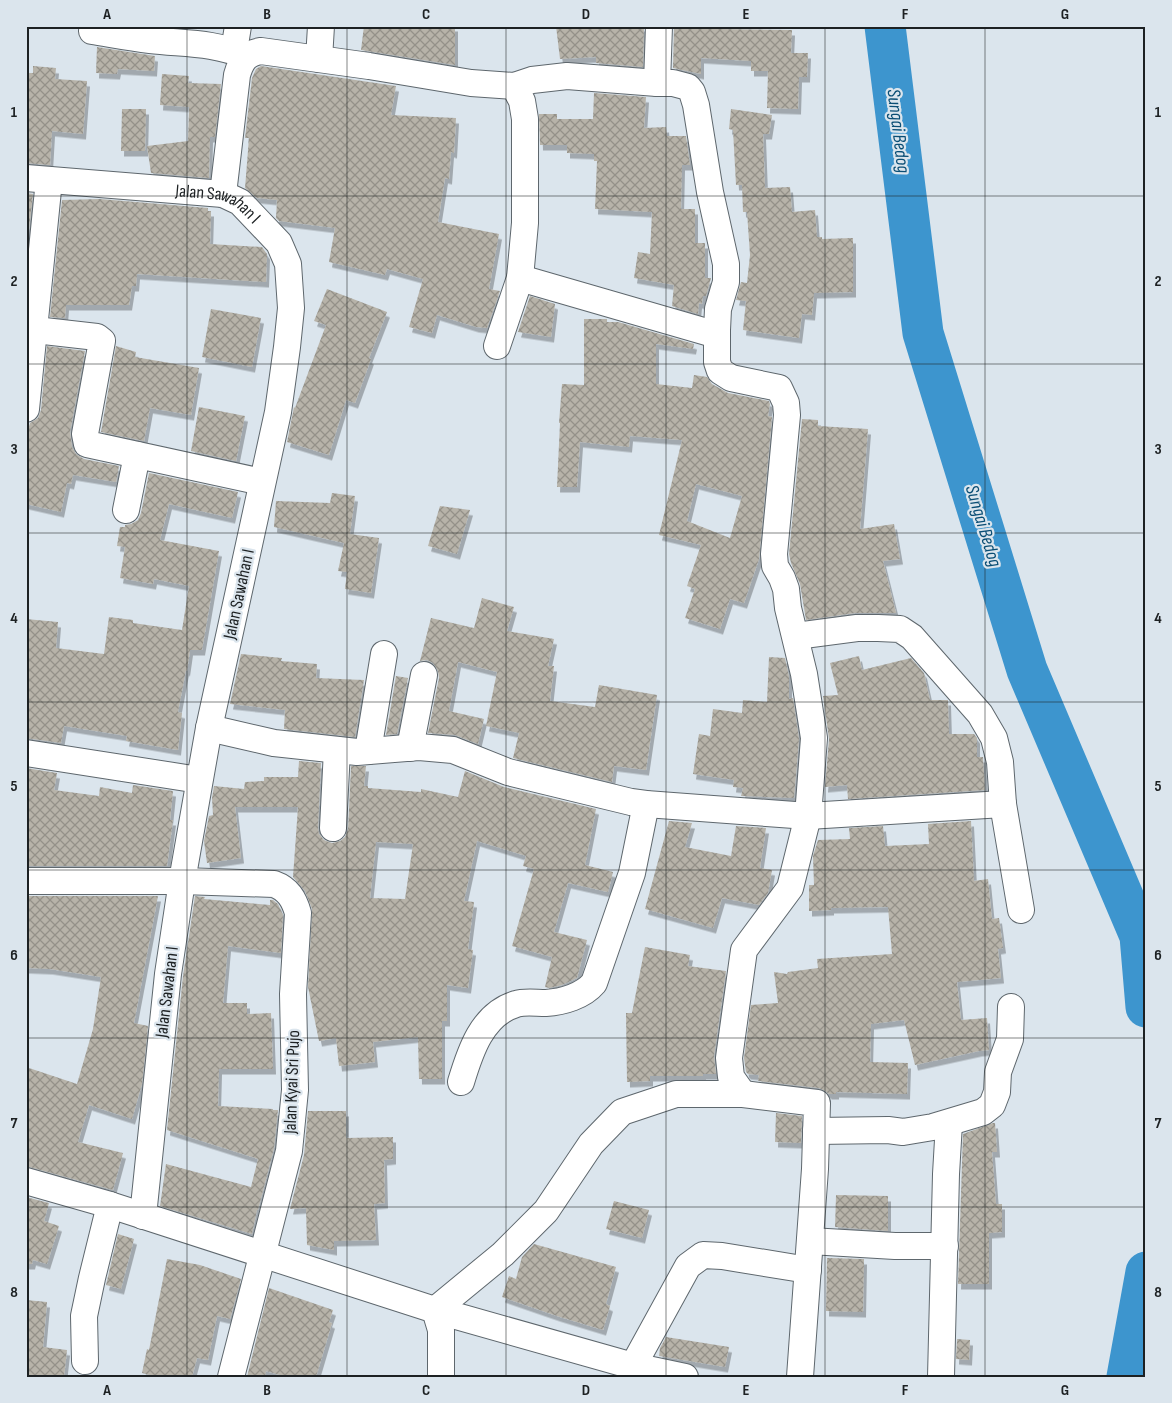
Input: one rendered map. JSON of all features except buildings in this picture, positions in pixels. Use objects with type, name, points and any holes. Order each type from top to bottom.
[{"type":"street","points":[[319,59],[320,26]]},
{"type":"street","points":[[657,83],[659,26]]},
{"type":"street","points":[[92,31],[149,40],[201,44],[239,44],[253,52],[261,51],[319,59],[471,83],[514,86],[532,80],[567,76],[673,83],[688,87],[692,92],[696,105],[710,192],[726,264],[726,282],[718,309],[717,362],[720,372],[731,378],[780,388],[786,403],[787,416],[774,554],[775,566],[786,589],[788,608],[804,674],[814,738],[808,816],[790,888],[744,950],[729,1058],[731,1076],[742,1094]]},
{"type":"street","points":[[224,194],[237,75],[241,63],[239,44]]},
{"type":"street","points":[[497,346],[520,278],[525,223],[525,119],[522,101],[514,86]]},
{"type":"street","points":[[26,410],[35,330],[37,179]]},
{"type":"street","name":"Jalan Sawahan I","points":[[37,179],[224,194],[240,202],[279,243],[288,264],[291,308],[278,412],[199,780],[182,881],[168,974],[143,1216]]},
{"type":"street","points":[[520,278],[717,335]]},
{"type":"street","points":[[35,330],[97,337],[102,341],[85,441],[90,445],[262,482]]},
{"type":"street","points":[[126,510],[137,455]]},
{"type":"street","points":[[796,636],[857,628],[900,629],[912,637],[980,714],[994,738],[1000,762],[1003,804],[1021,910]]},
{"type":"street","points":[[368,751],[384,654]]},
{"type":"street","points":[[410,748],[424,675]]},
{"type":"street","points":[[210,728],[274,743],[337,750],[368,751],[410,748],[453,750],[508,772],[646,804],[808,816],[1003,804]]},
{"type":"street","points":[[333,828],[337,750]]},
{"type":"street","points":[[26,753],[199,780]]},
{"type":"street","points":[[462,1082],[476,1039],[502,1010],[517,1004],[549,1003],[567,999],[588,990],[594,983],[632,873],[646,804]]},
{"type":"street","name":"Jalan Kyai Sri Pujo","points":[[26,881],[182,881],[274,884],[286,890],[292,896],[298,913],[293,994],[295,1090],[289,1151],[231,1377]]},
{"type":"street","points":[[816,1131],[888,1130],[903,1132],[933,1127],[983,1112],[992,1104],[997,1092],[998,1072],[1010,1040],[1012,1007]]},
{"type":"street","points":[[435,1310],[503,1254],[546,1211],[591,1144],[622,1112],[676,1094],[742,1094],[817,1102],[810,1241],[800,1377]]},
{"type":"street","points":[[942,1377],[946,1174],[949,1123]]},
{"type":"street","points":[[26,1181],[110,1205],[262,1256],[435,1310],[633,1366],[685,1377]]},
{"type":"street","points":[[86,1361],[84,1316],[110,1205]]},
{"type":"street","points":[[810,1241],[894,1246],[945,1246]]},
{"type":"street","points":[[633,1366],[688,1266],[703,1255],[722,1256],[808,1270]]},
{"type":"street","points":[[435,1310],[441,1330],[441,1377]]},
{"type":"waterway","name":"Sungai Bedog","points":[[885,26],[923,333],[1027,670],[1140,936],[1146,1007]]},
{"type":"waterway","name":"Sungai Bedog","points":[[1127,1377],[1146,1272]]}]
